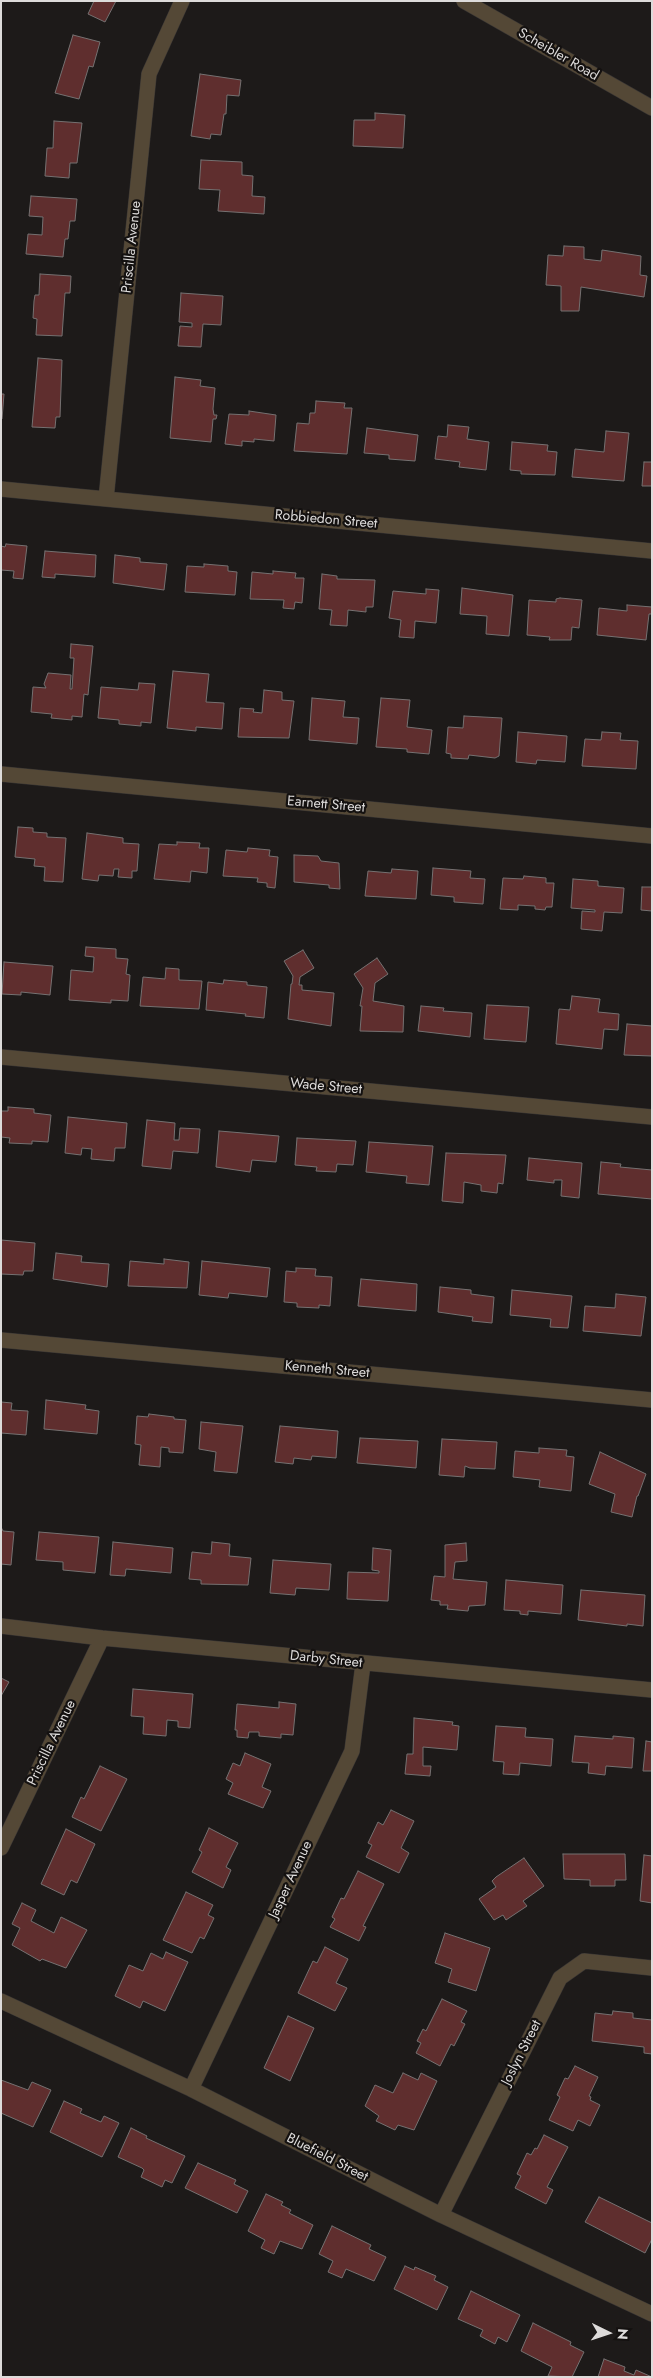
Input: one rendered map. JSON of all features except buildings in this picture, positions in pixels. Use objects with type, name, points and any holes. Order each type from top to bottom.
[{"type":"street","name":"Priscilla Avenue","points":[[106,499],[149,74],[182,1]]},
{"type":"street","name":"Scheibler Road","points":[[464,1],[652,108]]},
{"type":"street","name":"Robbiedon Street","points":[[1,489],[652,551]]},
{"type":"street","name":"Earnett Street","points":[[1,774],[652,836]]},
{"type":"street","name":"Wade Street","points":[[1,1057],[652,1117]]},
{"type":"street","name":"Kenneth Street","points":[[1,1340],[652,1400]]},
{"type":"street","name":"Darby Street","points":[[1,1626],[363,1664],[652,1690]]},
{"type":"street","name":"Priscilla Avenue","points":[[1,1848],[102,1638]]},
{"type":"street","name":"Jasper Avenue","points":[[191,2089],[352,1751],[363,1664]]},
{"type":"street","name":"Joslyn Street","points":[[440,2215],[560,1978],[584,1962],[652,1968]]},
{"type":"street","name":"Bluefield Street","points":[[1,2001],[191,2089],[440,2215],[652,2314]]}]
